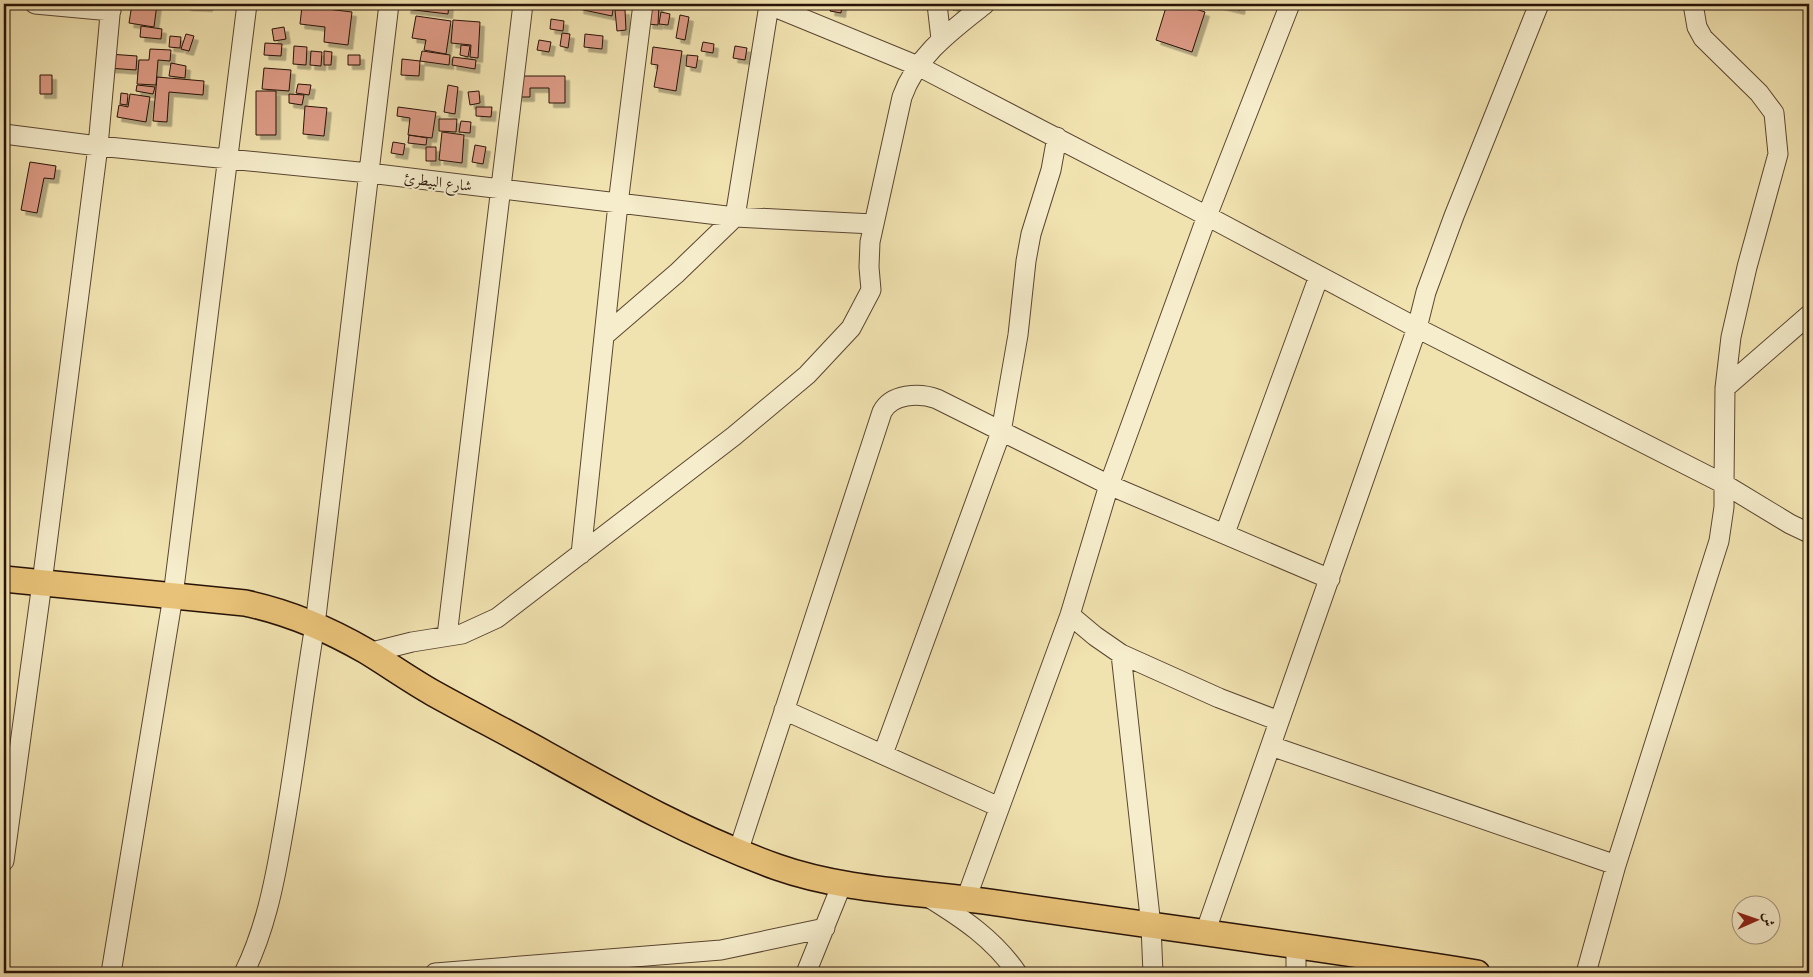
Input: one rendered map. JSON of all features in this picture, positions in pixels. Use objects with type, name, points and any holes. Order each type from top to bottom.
[{"type":"main road","points":[[4,579],[245,602],[281,612],[340,636],[437,696],[632,803],[738,852],[800,874],[842,884],[966,899],[1296,946],[1437,970],[1477,973]]},
{"type":"street","points":[[4,861],[42,584],[98,146],[111,7],[36,4]]},
{"type":"street","points":[[111,973],[172,596],[247,4]]},
{"type":"street","points":[[244,973],[258,941],[272,892],[290,795],[304,687],[315,625],[389,4]]},
{"type":"street","points":[[446,636],[524,4]]},
{"type":"street","points":[[581,554],[618,204],[643,4]]},
{"type":"street","points":[[605,335],[677,273],[735,217],[768,4],[812,13],[918,66],[1057,137],[1417,328],[1724,484],[1790,524],[1809,532]]},
{"type":"street","points":[[938,4],[941,39]]},
{"type":"street","points":[[368,652],[473,630],[497,618],[734,436],[807,375],[844,336],[858,316],[871,290],[869,259],[873,224],[906,86],[918,66],[941,39],[985,4]]},
{"type":"street","points":[[966,899],[1070,615],[1109,485],[1207,216],[1290,4]]},
{"type":"street","points":[[1205,933],[1417,328],[1426,292],[1454,216],[1539,4]]},
{"type":"street","points":[[1586,973],[1616,865],[1719,541],[1724,506],[1725,388],[1731,337],[1747,267],[1766,206],[1778,154],[1778,137],[1774,113],[1759,93],[1704,38],[1697,27],[1693,4]]},
{"type":"street","name":"شارع البيطرئ","points":[[4,134],[98,146],[369,173],[735,217],[873,224]]},
{"type":"street","points":[[883,754],[1001,432],[1018,335],[1026,261],[1031,234],[1051,170],[1057,137]]},
{"type":"street","points":[[1225,533],[1319,276]]},
{"type":"street","points":[[1725,388],[1809,315]]},
{"type":"street","points":[[738,852],[885,406],[896,399],[919,395],[932,397],[1109,485],[1330,579]]},
{"type":"street","points":[[1070,615],[1121,654],[1219,698],[1279,721]]},
{"type":"street","points":[[1121,654],[1151,926],[1153,973]]},
{"type":"street","points":[[784,710],[999,807]]},
{"type":"street","points":[[1271,746],[1616,865]]},
{"type":"street","points":[[806,973],[842,884]]},
{"type":"street","points":[[922,893],[974,927],[1007,959],[1017,973]]},
{"type":"street","points":[[435,973],[721,950],[825,928]]},
{"type":"street","points":[[1296,946],[1296,973]]},
{"type":"building","points":[[132,4],[157,4],[154,27],[129,23]]},
{"type":"building","points":[[186,4],[208,4],[208,7],[186,6]]},
{"type":"building","points":[[407,4],[449,4],[448,14],[406,9]]},
{"type":"building","points":[[580,4],[614,4],[612,16],[579,9]]},
{"type":"building","points":[[650,4],[659,4],[658,25],[648,24]]},
{"type":"building","points":[[831,4],[842,5],[841,13],[830,11]]},
{"type":"building","points":[[953,4],[973,4],[973,9],[953,10]]},
{"type":"building","points":[[1167,4],[1180,4],[1205,12],[1192,52],[1156,40]]},
{"type":"building","points":[[1215,4],[1241,4],[1240,10]]},
{"type":"building","points":[[302,6],[352,12],[348,45],[324,42],[325,27],[300,24]]},
{"type":"building","points":[[615,10],[625,10],[626,30],[617,31]]},
{"type":"building","points":[[661,12],[670,14],[668,25],[659,24]]},
{"type":"building","points":[[680,15],[689,17],[685,40],[676,38]]},
{"type":"building","points":[[416,16],[451,21],[446,54],[424,50],[426,40],[412,38]]},
{"type":"building","points":[[551,19],[564,21],[563,31],[550,29]]},
{"type":"building","points":[[453,20],[480,22],[478,58],[470,57],[471,45],[451,43]]},
{"type":"building","points":[[141,26],[162,29],[161,39],[140,37]]},
{"type":"building","points":[[284,27],[286,39],[274,41],[272,29]]},
{"type":"building","points":[[562,33],[570,34],[568,48],[560,46]]},
{"type":"building","points":[[186,34],[194,36],[189,51],[181,49]]},
{"type":"building","points":[[585,34],[603,36],[602,49],[584,47]]},
{"type":"building","points":[[170,36],[181,37],[180,48],[169,47]]},
{"type":"building","points":[[539,40],[551,42],[549,52],[537,50]]},
{"type":"building","points":[[703,42],[714,44],[713,53],[701,51]]},
{"type":"building","points":[[265,43],[282,44],[281,56],[264,55]]},
{"type":"building","points":[[461,45],[470,46],[468,57],[460,55]]},
{"type":"building","points":[[294,46],[307,47],[306,65],[293,64]]},
{"type":"building","points":[[735,46],[747,48],[745,60],[733,58]]},
{"type":"building","points":[[653,47],[682,51],[676,91],[654,87],[658,65],[651,64]]},
{"type":"building","points":[[150,49],[171,50],[170,61],[158,60],[156,85],[137,84],[139,60],[149,60]]},
{"type":"building","points":[[311,51],[322,52],[321,66],[310,65]]},
{"type":"building","points":[[324,51],[332,52],[331,65],[324,65]]},
{"type":"building","points":[[422,51],[450,55],[449,65],[420,61]]},
{"type":"building","points":[[109,54],[137,56],[136,70],[108,68]]},
{"type":"building","points":[[348,55],[360,55],[360,65],[348,65]]},
{"type":"building","points":[[687,55],[698,56],[696,68],[686,66]]},
{"type":"building","points":[[453,57],[476,60],[475,69],[452,65]]},
{"type":"building","points":[[402,59],[420,61],[419,76],[401,75]]},
{"type":"building","points":[[171,63],[186,66],[185,78],[169,76]]},
{"type":"building","points":[[264,68],[291,70],[289,91],[262,89]]},
{"type":"building","points":[[40,75],[52,75],[52,94],[40,94]]},
{"type":"building","points":[[518,76],[565,76],[565,103],[549,103],[549,88],[530,88],[530,97],[518,97]]},
{"type":"building","points":[[157,77],[204,81],[203,95],[169,92],[167,122],[153,121]]},
{"type":"building","points":[[298,84],[311,85],[309,95],[296,93]]},
{"type":"building","points":[[137,85],[155,87],[153,94],[136,91]]},
{"type":"building","points":[[448,85],[458,87],[455,114],[444,112]]},
{"type":"building","points":[[256,91],[276,91],[276,135],[256,135]]},
{"type":"building","points":[[479,91],[480,103],[470,105],[468,92]]},
{"type":"building","points":[[121,93],[128,94],[127,105],[120,104]]},
{"type":"building","points":[[130,94],[150,97],[146,122],[117,117],[119,105],[128,107]]},
{"type":"building","points":[[289,94],[304,95],[302,105],[289,103]]},
{"type":"building","points":[[305,106],[327,108],[324,136],[303,134]]},
{"type":"building","points":[[398,107],[436,112],[432,138],[408,135],[410,118],[397,116]]},
{"type":"building","points":[[476,107],[492,107],[491,117],[476,116]]},
{"type":"building","points":[[439,119],[457,119],[456,132],[439,131]]},
{"type":"building","points":[[461,121],[471,122],[470,133],[459,132]]},
{"type":"building","points":[[442,132],[464,135],[462,163],[439,160]]},
{"type":"building","points":[[409,135],[427,138],[426,145],[408,143]]},
{"type":"building","points":[[393,142],[405,144],[403,155],[391,153]]},
{"type":"building","points":[[475,145],[486,147],[483,164],[472,162]]},
{"type":"building","points":[[426,147],[436,147],[436,161],[426,161]]},
{"type":"building","points":[[30,162],[56,166],[54,179],[44,178],[37,213],[21,210]]}]
